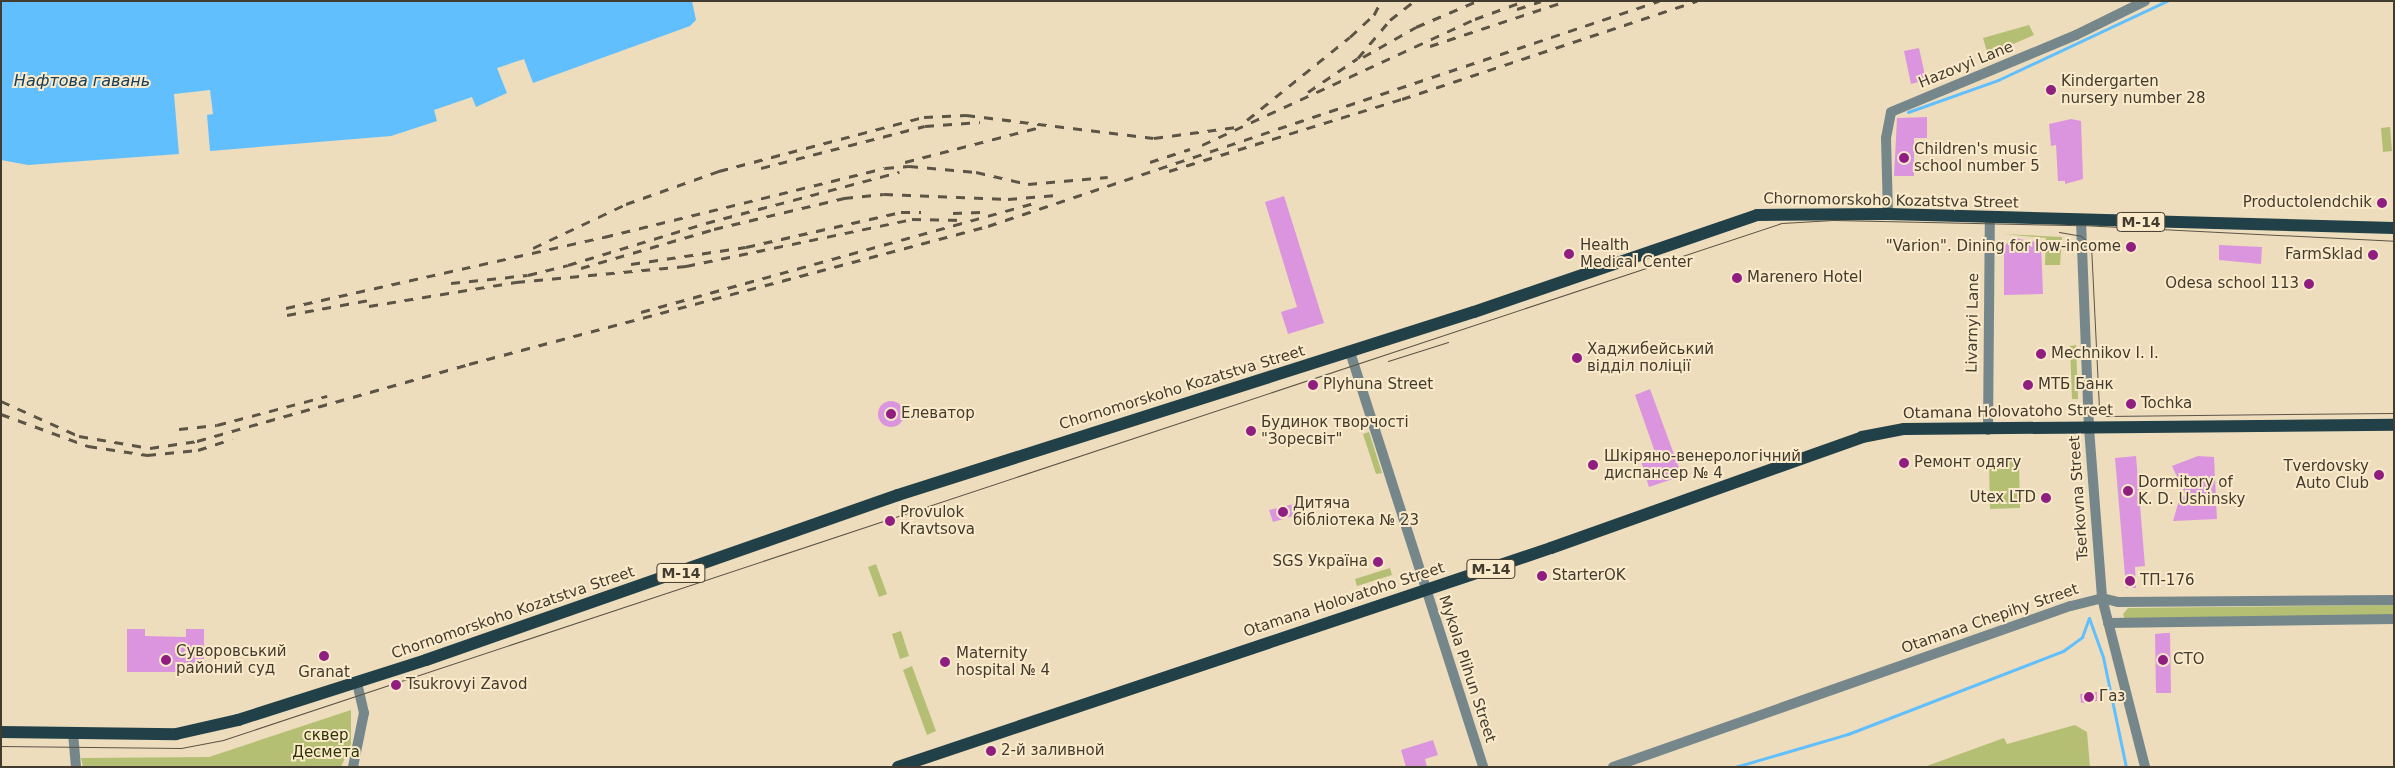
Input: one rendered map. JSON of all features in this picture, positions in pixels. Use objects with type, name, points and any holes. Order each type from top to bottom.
[{"type":"main road","name":"Chornomorskoho Kozatstva Street","points":[[1,732],[176,734],[205,729],[358,682],[898,495],[1350,352],[1746,218],[1780,213],[1888,214],[2394,228]]},
{"type":"main road","name":"Otamana Holovatoho Street","points":[[898,767],[1426,591],[1862,437],[1904,429],[1988,430],[2394,425]]},
{"type":"street","name":"Hazovyi Lane","points":[[1888,214],[1886,138],[1890,112],[2041,50],[2145,1]]},
{"type":"street","name":"Livarnyi Lane","points":[[1988,430],[1990,217]]},
{"type":"street","name":"Tserkovna Street","points":[[2081,220],[2089,428],[2102,598],[2146,767]]},
{"type":"street","name":"Mykola Plihun Street","points":[[1350,352],[1483,767]]},
{"type":"street","name":"Otamana Chepihy Street","points":[[1613,767],[2063,608],[2102,598],[2118,602],[2394,600]]},
{"type":"street","points":[[2108,623],[2394,619]]},
{"type":"street","points":[[353,767],[364,712],[358,682]]},
{"type":"street","points":[[73,734],[76,767]]},
{"type":"green space","points":[[2029,25],[2034,35],[1988,55],[1983,38]]},
{"type":"green space","points":[[2390,127],[2392,151],[2383,152],[2381,128]]},
{"type":"green space","points":[[2003,234],[2062,237],[2060,265],[2045,265],[2046,238]]},
{"type":"green space","points":[[2076,345],[2078,399],[2072,399],[2070,346]]},
{"type":"green space","points":[[1369,432],[1382,473],[1376,474],[1363,434]]},
{"type":"green space","points":[[1989,461],[2019,461],[2020,508],[1990,509]]},
{"type":"green space","points":[[876,564],[887,594],[879,597],[868,567]]},
{"type":"green space","points":[[1390,568],[1392,575],[1357,586],[1355,579]]},
{"type":"green space","points":[[2394,605],[2394,617],[2125,620],[2123,614],[2128,608]]},
{"type":"green space","points":[[901,631],[909,656],[900,659],[892,634]]},
{"type":"green space","points":[[912,666],[936,731],[927,735],[903,670]]},
{"type":"green space","name":"сквер Десмета","points":[[351,710],[351,744],[341,767],[83,767],[81,758],[209,757]]},
{"type":"green space","points":[[2075,725],[2087,732],[2090,767],[1924,767],[2004,738],[2007,744]]},
{"type":"water","name":"Нафтова гавань","points":[[1,1],[692,1],[696,20],[690,26],[533,83],[524,59],[497,68],[507,93],[476,107],[472,97],[434,110],[437,121],[391,136],[210,151],[207,115],[213,114],[210,90],[174,94],[179,154],[28,165],[1,160]]},
{"type":"building","points":[[1919,48],[1926,80],[1911,84],[1904,51]]},
{"type":"building","name":"Children's music school number 5","points":[[1927,117],[1927,138],[1914,138],[1914,176],[1894,176],[1897,118]]},
{"type":"building","points":[[2071,119],[2081,121],[2083,179],[2065,184],[2065,181],[2058,181],[2056,145],[2051,146],[2049,124]]},
{"type":"building","points":[[1284,196],[1324,323],[1288,334],[1281,312],[1297,307],[1265,202]]},
{"type":"building","points":[[2014,238],[2041,243],[2043,294],[2004,295],[2004,246]]},
{"type":"building","points":[[2219,245],[2262,247],[2261,264],[2219,260]]},
{"type":"building","points":[[1650,389],[1682,476],[1649,487],[1641,461],[1656,455],[1635,395]]},
{"type":"building","name":"Елеватор","points":[[891,401],[900,405],[904,414],[900,423],[891,427],[882,423],[878,414],[882,405]]},
{"type":"building","name":"Dormitory of K. D. Ushinsky","points":[[2136,456],[2145,566],[2135,567],[2136,588],[2126,588],[2115,458]]},
{"type":"building","points":[[2198,456],[2214,457],[2217,519],[2173,521],[2180,497],[2186,496],[2172,466]]},
{"type":"building","name":"Дитяча бібліотека № 23","points":[[1294,504],[1297,515],[1273,522],[1269,510]]},
{"type":"building","name":"Суворовський районий суд","points":[[127,629],[145,629],[145,636],[186,637],[186,629],[204,629],[204,672],[127,672]]},
{"type":"building","name":"СТО","points":[[2170,633],[2171,693],[2156,693],[2155,634]]},
{"type":"building","name":"Газ","points":[[2097,692],[2097,701],[2081,703],[2080,694]]},
{"type":"building","points":[[1433,740],[1438,755],[1425,759],[1427,767],[1406,767],[1401,750]]},
{"type":"waterway","points":[[1908,112],[1998,80],[2167,1]]},
{"type":"waterway","points":[[1735,767],[1848,734],[2063,651],[2082,637],[2089,618],[2103,657],[2126,767]]},
{"type":"tram line","points":[[1,746],[181,748],[223,740],[1782,223],[1833,220],[2081,225],[2394,241]]},
{"type":"tram line","points":[[2059,232],[2081,236],[2091,245],[2099,406],[2106,416],[2394,413]]},
{"type":"tram line","points":[[1388,361],[1448,342]]},
{"type":"railway","points":[[1247,120],[1350,37],[1374,15],[1381,1]]},
{"type":"railway","points":[[1308,92],[1358,58],[1390,20],[1414,1]]},
{"type":"railway","points":[[1363,57],[1416,27],[1477,1]]},
{"type":"railway","points":[[1202,145],[1475,19],[1524,1]]},
{"type":"railway","points":[[1517,9],[1541,1]]},
{"type":"railway","points":[[1430,46],[1566,1]]},
{"type":"railway","points":[[1,401],[79,436],[150,448],[197,441],[469,364],[988,226],[1659,1]]},
{"type":"railway","points":[[1169,171],[1402,99],[1697,1]]},
{"type":"railway","points":[[533,248],[626,204],[719,171],[924,117],[966,115],[1154,138],[1236,127]]},
{"type":"railway","points":[[761,168],[925,126],[980,122]]},
{"type":"railway","points":[[905,162],[1040,127]]},
{"type":"railway","points":[[1150,162],[1190,149]]},
{"type":"railway","points":[[286,308],[604,237],[885,168],[909,166],[976,172],[1028,184],[1108,177]]},
{"type":"railway","points":[[451,283],[528,275],[568,265],[706,223],[899,172]]},
{"type":"railway","points":[[581,268],[714,229],[844,198],[884,194],[1008,199],[1057,195]]},
{"type":"railway","points":[[641,312],[1034,203]]},
{"type":"railway","points":[[631,264],[746,247],[901,212],[921,212]]},
{"type":"railway","points":[[953,213],[988,212]]},
{"type":"railway","points":[[369,306],[516,282],[686,266],[912,219],[964,220]]},
{"type":"railway","points":[[287,315],[375,299]]},
{"type":"railway","points":[[179,429],[217,425],[327,396]]},
{"type":"railway","points":[[1,414],[88,446],[147,455],[198,450],[232,439]]},
{"type":"place","name":"Kindergarten nursery number 28","points":[[2051,90]]},
{"type":"place","name":"Children's music school number 5","points":[[1904,158]]},
{"type":"place","name":"Productolendchik","points":[[2382,203]]},
{"type":"place","name":"\"Varion\". Dining for low-income","points":[[2131,247]]},
{"type":"place","name":"Health Medical Center","points":[[1569,254]]},
{"type":"place","name":"FarmSklad","points":[[2373,255]]},
{"type":"place","name":"Marenero Hotel","points":[[1737,278]]},
{"type":"place","name":"Odesa school 113","points":[[2309,284]]},
{"type":"place","name":"Mechnikov I. І.","points":[[2041,354]]},
{"type":"place","name":"Хаджибейський відділ поліції","points":[[1577,358]]},
{"type":"place","name":"Plyhuna Street","points":[[1313,385]]},
{"type":"place","name":"МТБ Банк","points":[[2028,385]]},
{"type":"place","name":"Tochka","points":[[2131,404]]},
{"type":"place","name":"Елеватор","points":[[891,414]]},
{"type":"place","name":"Будинок творчості \"Зоресвіт\"","points":[[1251,431]]},
{"type":"place","name":"Ремонт одягу","points":[[1904,463]]},
{"type":"place","name":"Шкіряно-венерологічний диспансер № 4","points":[[1593,465]]},
{"type":"place","name":"Tverdovsky Auto Club","points":[[2379,475]]},
{"type":"place","name":"Dormitory of K. D. Ushinsky","points":[[2128,491]]},
{"type":"place","name":"Utex LTD","points":[[2046,498]]},
{"type":"place","name":"Дитяча бібліотека № 23","points":[[1283,512]]},
{"type":"place","name":"Provulok Kravtsova","points":[[890,521]]},
{"type":"place","name":"SGS Україна","points":[[1378,562]]},
{"type":"place","name":"StarterOK","points":[[1542,576]]},
{"type":"place","name":"ТП-176","points":[[2130,581]]},
{"type":"place","name":"Granat","points":[[324,656]]},
{"type":"place","name":"Суворовський районий суд","points":[[166,660]]},
{"type":"place","name":"СТО","points":[[2163,660]]},
{"type":"place","name":"Maternity hospital № 4","points":[[945,662]]},
{"type":"place","name":"Tsukrovyi Zavod","points":[[396,685]]},
{"type":"place","name":"Газ","points":[[2089,697]]},
{"type":"place","name":"2-й заливной","points":[[991,751]]}]
